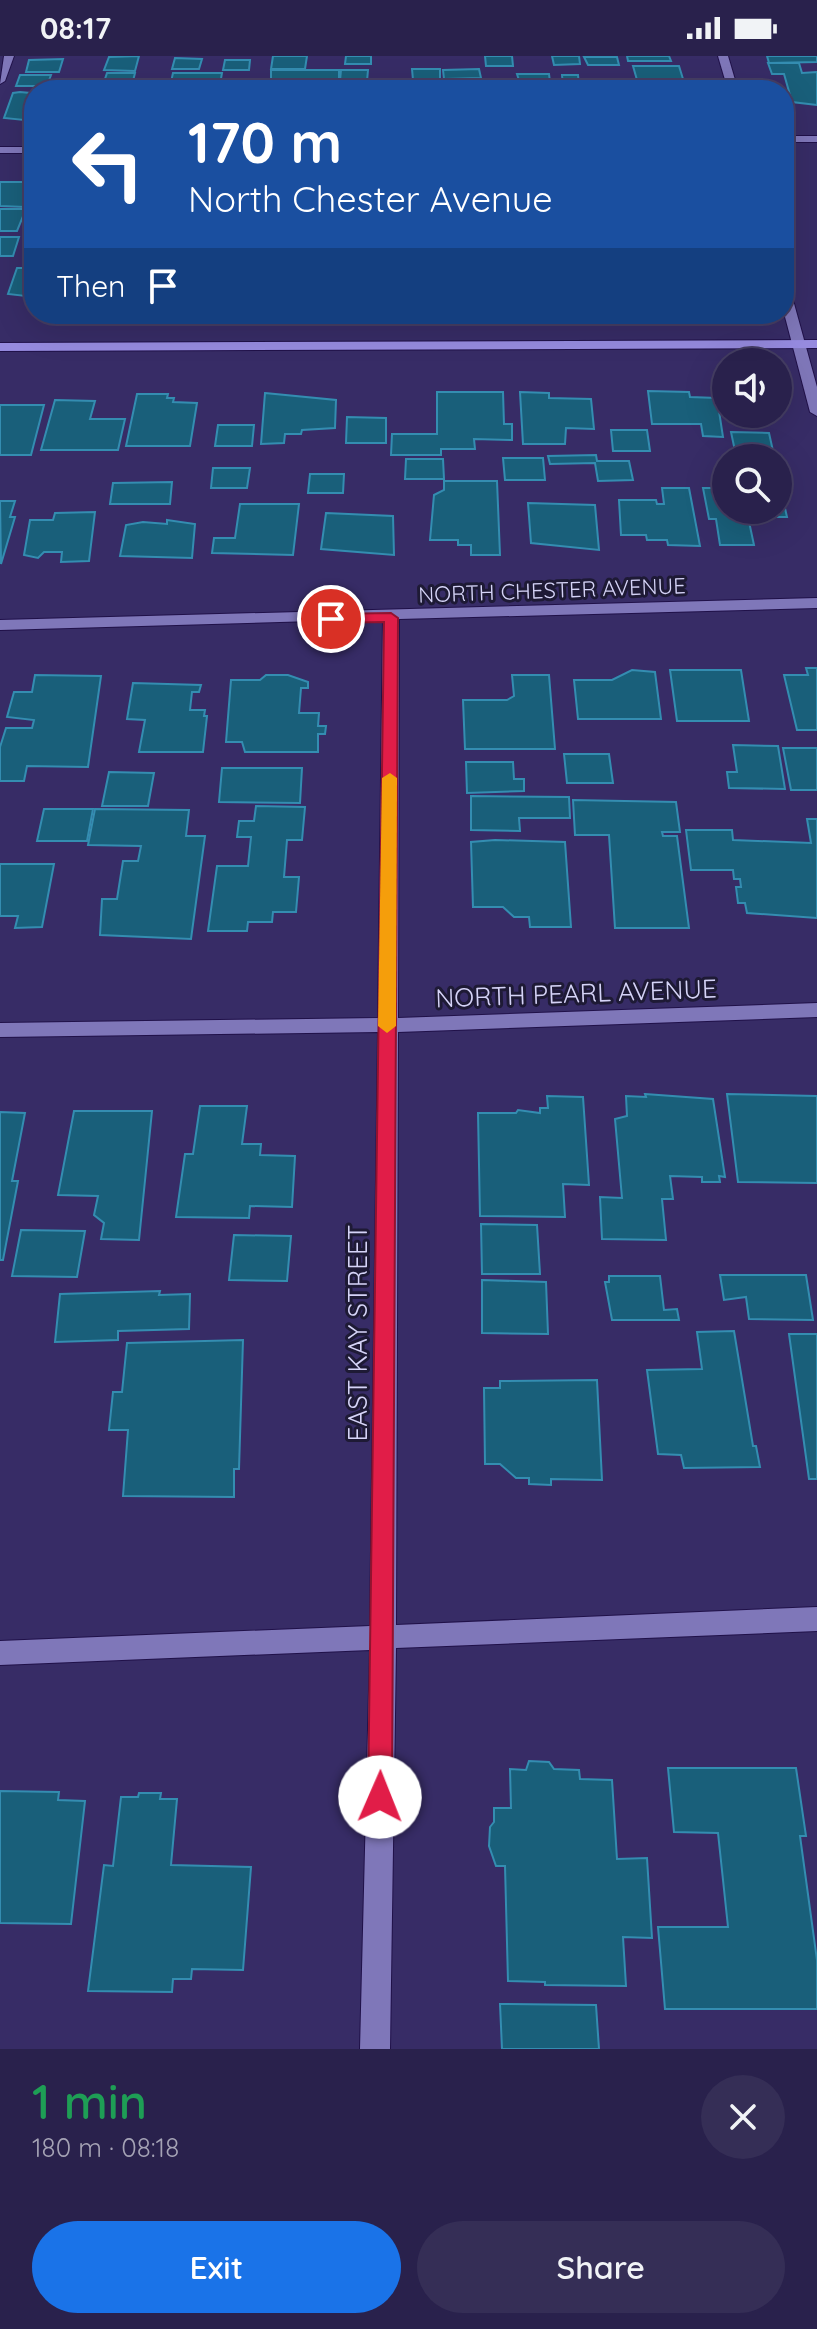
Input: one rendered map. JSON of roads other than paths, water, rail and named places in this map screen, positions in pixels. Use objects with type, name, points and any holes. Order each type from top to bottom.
[{"type":"main road","points":[[0,347],[817,344]]},
{"type":"street","points":[[723,56],[730,80]]},
{"type":"street","points":[[0,81],[5,63]]},
{"type":"street","points":[[794,139],[817,139]]},
{"type":"street","points":[[0,150],[24,150]]},
{"type":"street","points":[[793,324],[817,412]]},
{"type":"street","name":"NORTH CHESTER AVENUE","points":[[0,625],[391,618],[817,603]]},
{"type":"street","name":"EAST KAY STREET","points":[[375,2049],[383,1639],[391,618]]},
{"type":"street","name":"NORTH PEARL AVENUE","points":[[0,1030],[387,1025],[817,1010]]},
{"type":"street","points":[[0,1653],[817,1619]]}]
